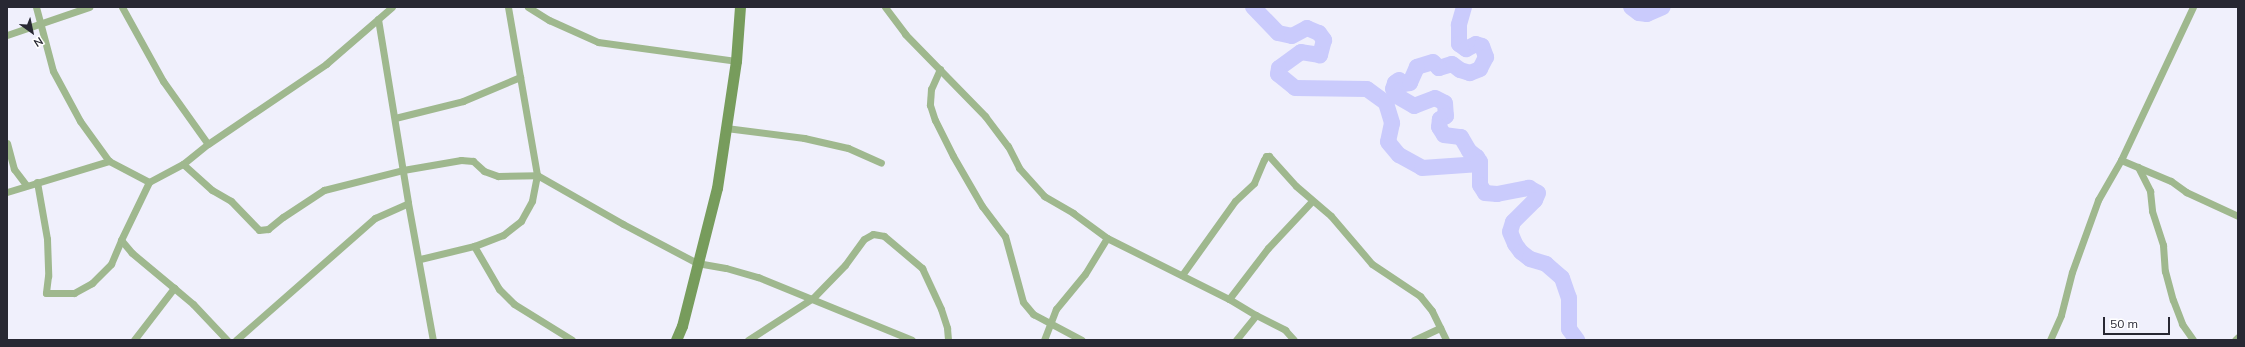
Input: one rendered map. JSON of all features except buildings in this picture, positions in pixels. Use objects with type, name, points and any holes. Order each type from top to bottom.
[{"type":"street","points":[[36,7],[53,71],[80,121],[109,161],[149,182]]},
{"type":"street","points":[[7,35],[89,7]]},
{"type":"street","points":[[122,7],[163,81],[208,144]]},
{"type":"street","points":[[37,182],[47,239],[48,276],[46,293],[74,293],[92,283],[111,264],[149,182],[183,164],[208,144],[326,64],[392,7]]},
{"type":"street","points":[[420,259],[474,246],[503,235],[521,221],[532,201],[537,175],[508,7]]},
{"type":"street","points":[[528,7],[549,20],[598,42],[736,61]]},
{"type":"street","points":[[676,340],[717,188],[736,61],[740,7]]},
{"type":"street","points":[[885,7],[905,34],[985,116],[1008,146],[1019,168],[1044,196],[1073,213],[1107,238],[1229,298],[1256,316],[1285,330],[1294,340]]},
{"type":"street","points":[[2050,340],[2061,314],[2072,272],[2098,200],[2121,160],[2193,7]]},
{"type":"street","points":[[378,19],[408,203],[420,259],[433,340]]},
{"type":"street","points":[[940,69],[930,89],[930,105],[935,120],[953,156],[982,206],[1005,236],[1023,302],[1033,314],[1082,340]]},
{"type":"street","points":[[395,118],[463,101],[520,77]]},
{"type":"street","points":[[726,128],[804,138],[848,148],[881,163]]},
{"type":"street","points":[[7,144],[14,169],[26,185]]},
{"type":"street","points":[[1182,275],[1235,201],[1254,183],[1266,156],[1269,156],[1312,201],[1331,216],[1372,264],[1420,296],[1432,311],[1446,340]]},
{"type":"street","points":[[183,164],[212,190],[231,201],[259,230],[268,229],[283,217],[324,190],[403,170],[461,160],[472,161],[484,171],[498,176],[537,175],[623,224],[697,263],[726,268],[758,277],[813,298],[912,340]]},
{"type":"street","points":[[2121,160],[2171,181],[2186,192],[2238,216]]},
{"type":"street","points":[[7,192],[109,161]]},
{"type":"street","points":[[2138,168],[2150,191],[2152,211],[2163,245],[2165,271],[2173,300],[2182,324],[2194,340]]},
{"type":"street","points":[[1229,298],[1268,248],[1312,201]]},
{"type":"street","points":[[236,340],[375,218],[408,203]]},
{"type":"street","points":[[748,340],[813,298],[845,266],[864,239],[873,234],[884,236],[922,268],[941,309],[947,328],[948,340]]},
{"type":"street","points":[[1044,340],[1056,309],[1085,274],[1107,238]]},
{"type":"street","points":[[121,240],[132,253],[193,304],[228,340]]},
{"type":"street","points":[[474,246],[499,289],[509,299],[572,340]]},
{"type":"street","points":[[134,340],[174,288]]},
{"type":"street","points":[[1236,340],[1256,316]]},
{"type":"street","points":[[1414,340],[1440,328]]},
{"type":"waterway","points":[[1253,7],[1278,33],[1292,36],[1307,28],[1319,33],[1324,40],[1320,55],[1301,52],[1279,68],[1278,74],[1295,88],[1367,89],[1386,103],[1392,123],[1388,142],[1399,155],[1422,168],[1480,164]]},
{"type":"waterway","points":[[1464,7],[1459,25],[1459,44],[1466,49],[1476,44],[1482,46],[1486,57],[1480,69],[1470,73],[1460,70],[1452,64],[1439,68],[1433,62],[1417,67],[1410,83],[1404,84],[1399,80],[1395,83],[1393,89],[1397,96],[1414,106],[1435,98],[1445,103],[1446,116],[1440,119],[1439,127],[1444,135],[1461,137],[1469,151],[1477,157],[1480,162],[1480,185],[1485,193],[1497,194],[1529,188],[1538,193],[1535,200],[1513,222],[1510,232],[1515,244],[1521,252],[1530,259],[1546,264],[1562,278],[1569,298],[1569,329],[1577,340]]},
{"type":"waterway","points":[[1631,7],[1639,13],[1647,14],[1663,7]]}]
